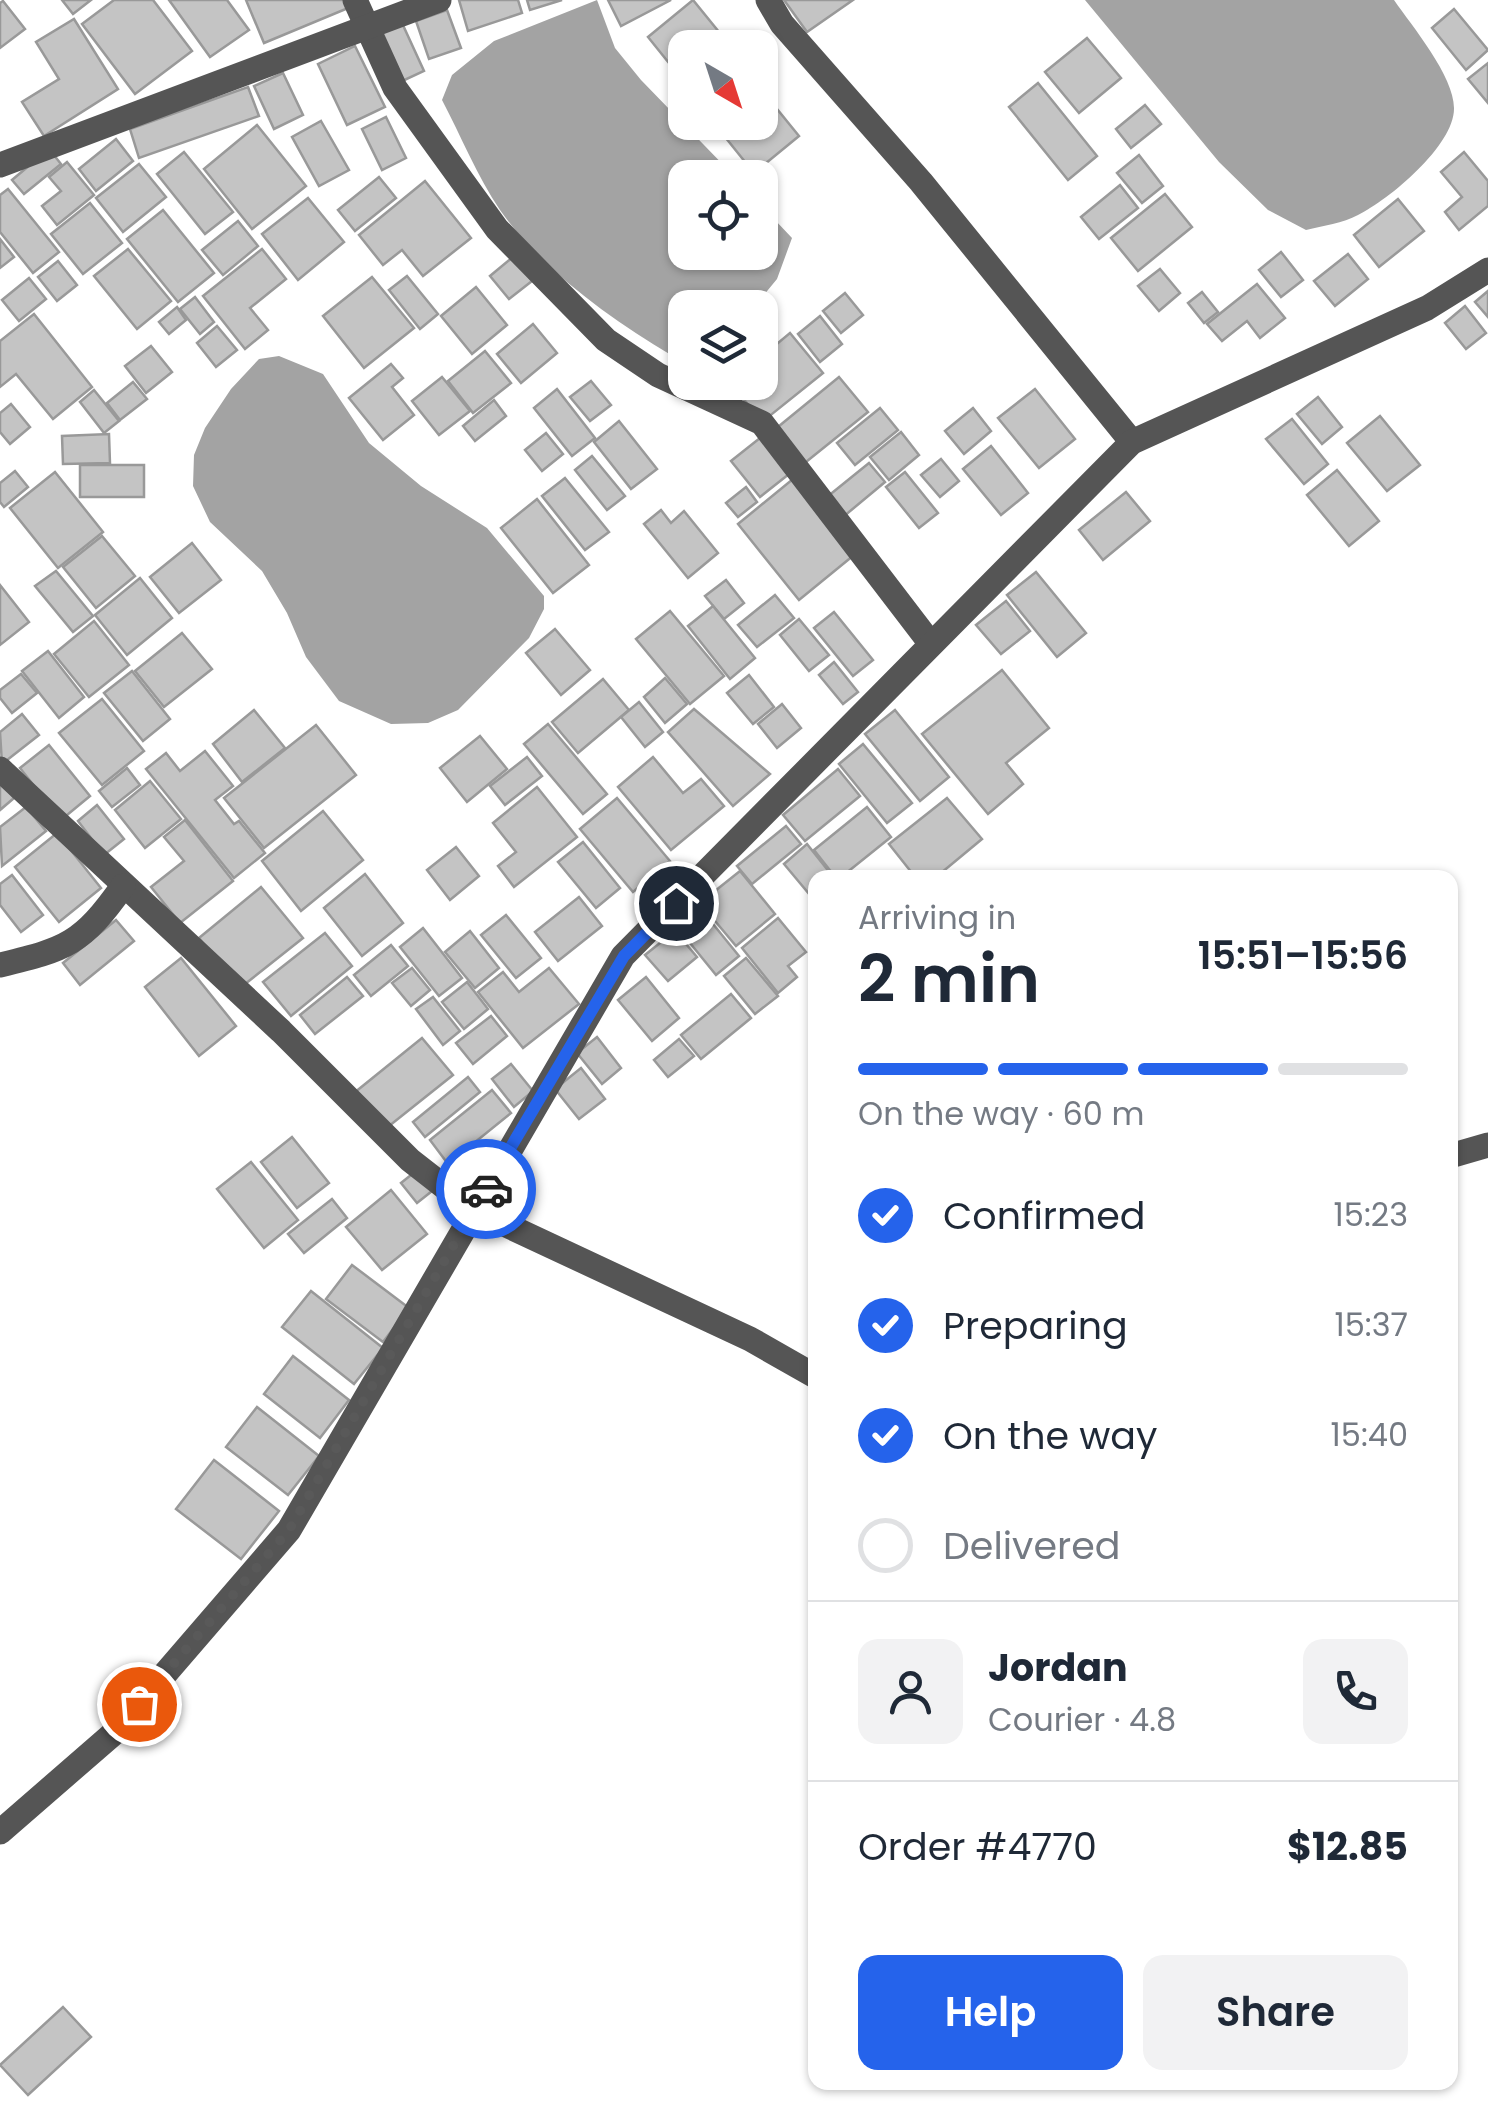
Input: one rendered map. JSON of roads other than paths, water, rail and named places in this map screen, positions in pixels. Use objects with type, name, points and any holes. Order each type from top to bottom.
[{"type":"street","points":[[355,0],[395,88],[498,229],[606,340],[658,375],[762,424],[931,644]]},
{"type":"street","points":[[0,164],[439,0]]},
{"type":"street","points":[[768,0],[782,24],[921,182],[1132,442]]},
{"type":"street","points":[[0,1832],[114,1733],[289,1530],[624,956],[1132,442],[1427,308],[1488,270]]},
{"type":"street","points":[[0,769],[281,1031],[410,1160],[474,1210],[750,1338],[808,1372]]},
{"type":"street","points":[[0,965],[46,955],[69,944],[100,917],[122,886]]},
{"type":"street","points":[[1458,1154],[1488,1145]]}]
